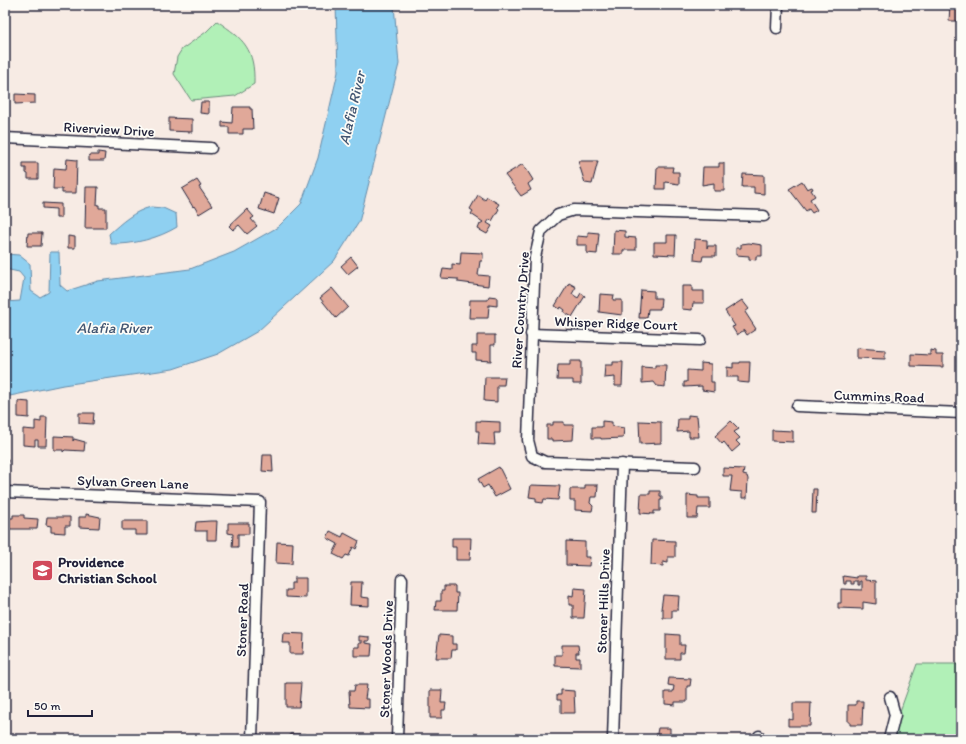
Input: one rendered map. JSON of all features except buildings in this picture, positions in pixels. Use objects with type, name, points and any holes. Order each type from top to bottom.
[{"type":"street","points":[[777,28],[778,5]]},
{"type":"street","name":"Riverview Drive","points":[[5,138],[211,148]]},
{"type":"street","name":"River Country Drive","points":[[695,467],[545,462],[532,456],[528,440],[531,334],[535,257],[541,231],[558,215],[574,210],[764,216]]},
{"type":"street","name":"Whisper Ridge Court","points":[[531,334],[700,340]]},
{"type":"street","name":"Cummins Road","points":[[797,406],[961,413]]},
{"type":"street","name":"Stoner Hills Drive","points":[[613,739],[622,464]]},
{"type":"street","name":"Sylvan Green Lane","points":[[5,492],[260,502]]},
{"type":"street","name":"Stoner Road","points":[[252,739],[260,502]]},
{"type":"street","name":"Stoner Woods Drive","points":[[397,739],[402,579]]},
{"type":"street","points":[[889,739],[895,715],[890,697]]},
{"type":"green space","points":[[217,21],[241,40],[246,46],[250,53],[252,62],[254,84],[235,96],[191,100],[174,74],[177,57],[182,49],[206,32]]},
{"type":"green space","points":[[917,664],[961,664],[961,739],[894,739],[899,714]]},
{"type":"water","name":"Alafia River","points":[[336,5],[394,5],[399,64],[359,222],[334,261],[258,331],[218,354],[173,369],[63,385],[5,397],[5,302],[20,301],[24,278],[19,272],[5,269],[5,254],[19,255],[30,264],[31,291],[40,297],[49,292],[50,252],[59,252],[60,285],[67,291],[98,281],[190,269],[234,252],[278,227],[301,204],[318,158],[338,72]]},
{"type":"water","points":[[151,207],[163,208],[176,214],[177,227],[146,240],[111,244],[109,234],[133,214]]},
{"type":"place","name":"Providence Christian School","points":[[43,570]]}]
